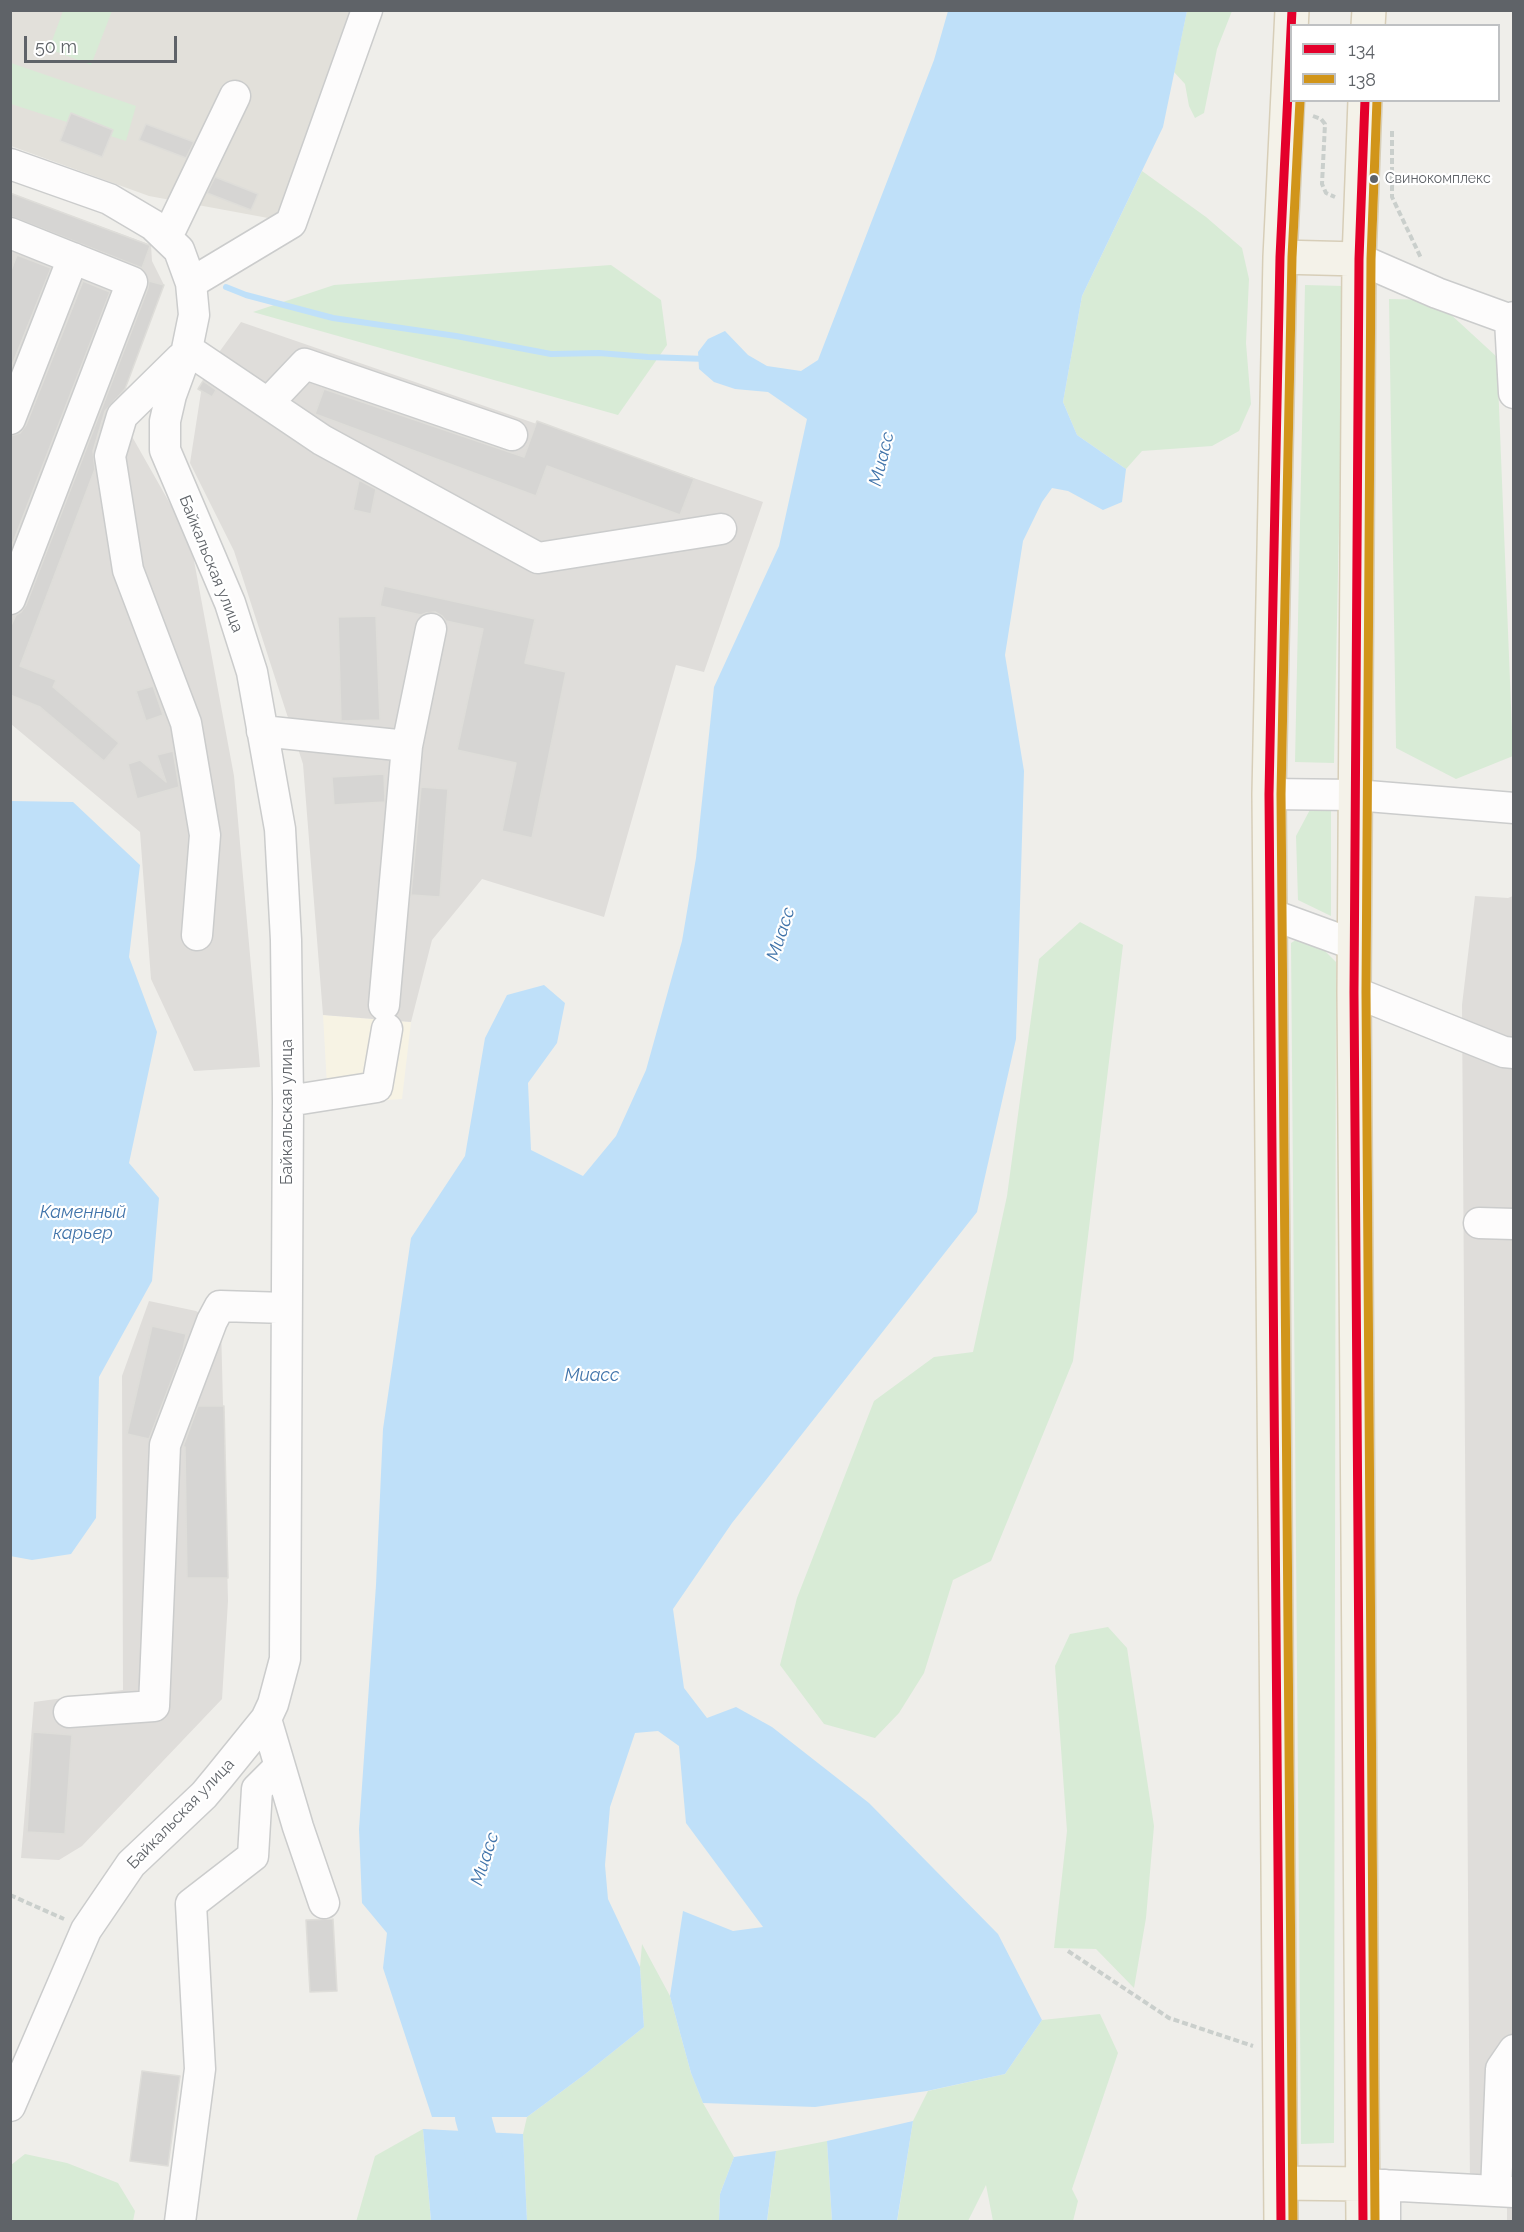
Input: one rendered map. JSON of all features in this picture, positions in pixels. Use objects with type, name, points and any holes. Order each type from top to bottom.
[{"type":"main road","points":[[1281,2222],[1269,794],[1280,257],[1290,52]]},
{"type":"main road","points":[[1363,2222],[1374,2185],[1354,992],[1359,259],[1377,198],[1365,102]]},
{"type":"main road","points":[[1280,257],[1359,259]]},
{"type":"main road","points":[[1281,2183],[1374,2185]]},
{"type":"street","points":[[191,283],[291,223],[367,10]]},
{"type":"street","points":[[166,237],[235,96]]},
{"type":"street","name":"Байкальская улица","points":[[10,164],[109,199],[153,225],[179,250],[191,283],[194,315],[186,352],[171,395],[165,421],[165,450],[230,603],[252,672],[280,829],[286,940],[288,1101],[285,1659],[273,1704],[266,1719],[204,1794],[131,1864],[86,1930],[10,2106]]},
{"type":"street","points":[[10,599],[17,565],[132,282],[73,258],[12,238]]},
{"type":"street","points":[[10,419],[73,258]]},
{"type":"street","points":[[1359,259],[1437,293],[1512,319],[1514,393]]},
{"type":"street","points":[[197,935],[206,835],[186,723],[128,570],[110,456],[122,416],[186,352],[322,440],[538,558],[721,529]]},
{"type":"street","points":[[268,403],[304,364],[512,435]]},
{"type":"street","points":[[288,1101],[377,1087],[386,1017],[407,746],[431,629]]},
{"type":"street","points":[[262,731],[407,746]]},
{"type":"street","points":[[1269,794],[1356,795],[1514,808]]},
{"type":"street","points":[[1270,914],[1355,945]]},
{"type":"street","points":[[1354,992],[1504,1052],[1514,1053]]},
{"type":"street","points":[[1479,1223],[1514,1224]]},
{"type":"street","points":[[69,1712],[154,1706],[165,1445],[212,1321],[220,1306],[286,1308]]},
{"type":"street","points":[[266,1719],[324,1903]]},
{"type":"street","points":[[180,2222],[200,2069],[191,1905],[253,1856],[257,1790],[280,1766]]},
{"type":"street","points":[[1385,2222],[1374,2185],[1505,2192],[1501,2069],[1514,2050]]},
{"type":"path","points":[[1287,114],[1321,118],[1325,124],[1322,184],[1326,192],[1333,197],[1348,200],[1377,198]]},
{"type":"path","points":[[1392,129],[1377,198],[1437,293]]},
{"type":"path","points":[[10,1894],[86,1930]]},
{"type":"path","points":[[1068,1951],[1169,2018],[1280,2055]]},
{"type":"shaded area","points":[[10,11],[359,11],[279,220],[149,196],[11,146]]},
{"type":"shaded area","points":[[10,193],[151,245],[152,261],[164,285],[117,410],[190,539],[234,776],[260,1067],[194,1071],[151,979],[140,832],[11,724]]},
{"type":"shaded area","points":[[241,322],[763,502],[704,672],[676,665],[604,917],[482,879],[432,940],[411,1022],[323,1015],[303,764],[234,551],[190,463],[204,373]]},
{"type":"shaded area","points":[[1475,896],[1508,898],[1513,896],[1513,2221],[1507,2221],[1507,2203],[1470,2189],[1462,1005]]},
{"type":"shaded area","points":[[323,1015],[411,1022],[402,1099],[328,1104]]},
{"type":"shaded area","points":[[149,1301],[196,1311],[221,1326],[228,1601],[222,1699],[82,1846],[59,1860],[21,1858],[34,1702],[123,1690],[122,1376]]},
{"type":"green space","points":[[63,11],[112,11],[91,65],[49,49]]},
{"type":"green space","points":[[1187,11],[1232,11],[1217,49],[1204,113],[1195,118],[1189,106],[1185,84],[1174,72]]},
{"type":"green space","points":[[11,63],[136,106],[126,141],[11,104]]},
{"type":"green space","points":[[1142,171],[1206,217],[1242,248],[1249,279],[1246,343],[1251,404],[1239,431],[1212,446],[1142,451],[1126,469],[1077,435],[1063,402],[1082,296]]},
{"type":"green space","points":[[611,265],[661,300],[667,345],[618,415],[253,312],[334,285]]},
{"type":"green space","points":[[1305,285],[1344,286],[1334,763],[1295,762]]},
{"type":"green space","points":[[1389,299],[1435,300],[1497,357],[1513,756],[1456,779],[1396,748]]},
{"type":"green space","points":[[1313,804],[1331,807],[1331,916],[1298,900],[1296,836]]},
{"type":"green space","points":[[1080,922],[1123,945],[1073,1361],[991,1561],[953,1580],[924,1673],[899,1713],[875,1738],[824,1724],[780,1665],[797,1598],[874,1401],[934,1357],[973,1352],[1007,1196],[1039,959]]},
{"type":"green space","points":[[1307,933],[1336,962],[1334,2143],[1301,2144],[1291,943]]},
{"type":"green space","points":[[1108,1627],[1127,1648],[1154,1826],[1146,1918],[1134,1988],[1096,1949],[1054,1948],[1067,1831],[1055,1666],[1070,1634]]},
{"type":"green space","points":[[642,1944],[670,1996],[691,2073],[703,2103],[734,2157],[720,2194],[719,2221],[527,2221],[523,2134],[527,2117],[644,2027],[640,1967]]},
{"type":"green space","points":[[1100,2014],[1118,2053],[1072,2189],[1078,2201],[1073,2221],[993,2221],[986,2185],[968,2221],[897,2222],[913,2121],[928,2091],[1005,2074],[1042,2020]]},
{"type":"green space","points":[[423,2129],[431,2221],[356,2222],[375,2156]]},
{"type":"green space","points":[[827,2141],[832,2221],[767,2222],[776,2151]]},
{"type":"green space","points":[[25,2154],[67,2163],[118,2183],[135,2211],[133,2221],[11,2221],[11,2165]]},
{"type":"water","name":"Миасс","points":[[948,11],[1187,11],[1163,127],[1082,296],[1063,402],[1077,435],[1126,469],[1122,502],[1103,510],[1068,491],[1052,488],[1042,502],[1023,541],[1005,655],[1024,771],[1016,1039],[977,1212],[732,1523],[673,1609],[684,1688],[707,1718],[736,1707],[772,1727],[869,1803],[998,1934],[1042,2020],[1005,2074],[927,2091],[815,2107],[703,2103],[691,2073],[670,1996],[683,1911],[733,1931],[763,1927],[686,1823],[679,1746],[658,1731],[635,1733],[610,1807],[605,1865],[608,1899],[640,1967],[644,2027],[527,2117],[432,2117],[383,1968],[387,1933],[362,1903],[359,1829],[376,1585],[383,1429],[411,1238],[465,1156],[485,1038],[507,995],[544,985],[565,1003],[557,1043],[528,1083],[531,1150],[583,1176],[616,1136],[646,1070],[682,941],[696,858],[714,687],[779,546],[807,419],[768,392],[735,389],[714,382],[699,369],[698,352],[708,339],[725,331],[748,355],[767,366],[801,371],[818,360],[934,60]]},
{"type":"water","name":"Каменный карьер","points":[[10,801],[73,802],[140,865],[129,957],[157,1032],[129,1163],[159,1198],[152,1281],[99,1377],[96,1518],[71,1554],[32,1560],[10,1556]]},
{"type":"water","points":[[913,2121],[897,2221],[832,2221],[827,2141]]},
{"type":"water","points":[[423,2129],[523,2134],[527,2221],[431,2221]]},
{"type":"water","points":[[776,2151],[767,2221],[719,2221],[720,2194],[734,2157]]},
{"type":"building","points":[[71,113],[113,130],[102,157],[60,141]]},
{"type":"building","points":[[146,124],[194,142],[186,158],[139,140]]},
{"type":"building","points":[[215,177],[258,194],[251,210],[207,193]]},
{"type":"building","points":[[10,193],[149,245],[142,268],[10,216]]},
{"type":"building","points":[[17,255],[51,268],[10,370],[10,273]]},
{"type":"building","points":[[83,281],[110,292],[10,550],[10,436],[20,433],[26,425]]},
{"type":"building","points":[[149,281],[164,285],[125,389],[105,411],[93,451],[95,469],[20,666],[56,680],[53,687],[119,743],[104,761],[40,707],[10,695],[10,628],[16,615],[26,605]]},
{"type":"building","points":[[203,381],[216,390],[212,397],[198,389]]},
{"type":"building","points":[[324,389],[524,457],[537,421],[694,479],[680,515],[547,466],[536,496],[315,414]]},
{"type":"building","points":[[359,480],[376,489],[371,514],[353,510]]},
{"type":"building","points":[[384,586],[535,619],[525,663],[566,672],[532,838],[502,831],[516,763],[457,750],[483,629],[446,621],[435,612],[421,615],[380,606]]},
{"type":"building","points":[[376,616],[380,720],[341,721],[338,617]]},
{"type":"building","points":[[153,686],[163,715],[146,721],[136,691]]},
{"type":"building","points":[[173,751],[179,787],[137,799],[128,764],[140,760],[166,782],[157,755]]},
{"type":"building","points":[[384,774],[385,802],[334,805],[332,777]]},
{"type":"building","points":[[421,787],[448,789],[440,897],[411,895]]},
{"type":"building","points":[[152,1326],[186,1334],[183,1350],[149,1439],[127,1434]]},
{"type":"building","points":[[198,1406],[224,1406],[228,1578],[187,1578],[185,1447],[183,1447]]},
{"type":"building","points":[[33,1732],[72,1735],[65,1834],[27,1832]]},
{"type":"building","points":[[333,1919],[337,1991],[310,1992],[306,1920]]},
{"type":"building","points":[[142,2071],[180,2076],[168,2166],[130,2161]]},
{"type":"waterway","points":[[226,287],[246,295],[333,318],[456,336],[551,354],[599,353],[706,359]]},
{"type":"waterway","name":"Миасс","points":[[468,2069],[473,2117],[502,2222]]},
{"type":"transit line","name":"134","points":[[1291,24],[1292,10]]},
{"type":"transit line","name":"134","points":[[1281,2222],[1269,794],[1280,257],[1290,51]]},
{"type":"transit line","name":"138","points":[[1293,2222],[1281,794],[1292,257],[1300,102]]},
{"type":"transit line","name":"134","points":[[1363,2222],[1354,992],[1359,259],[1365,102]]},
{"type":"transit line","name":"138","points":[[1375,2222],[1366,992],[1371,259],[1377,102]]},
{"type":"place","name":"Свинокомплекс","points":[[1374,179]]}]
